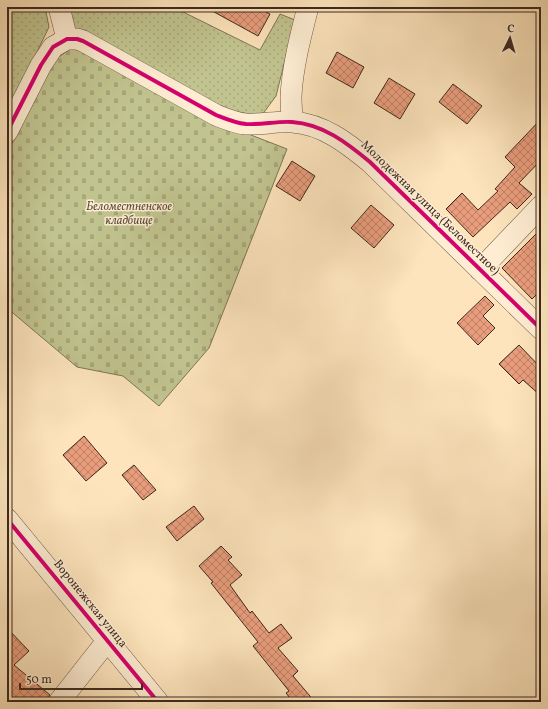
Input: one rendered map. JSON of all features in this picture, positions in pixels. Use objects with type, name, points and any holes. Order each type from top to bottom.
[{"type":"street","points":[[7,132],[44,60],[53,47],[67,39],[59,7]]},
{"type":"street","points":[[292,122],[291,96],[294,72],[308,7]]},
{"type":"street","name":"Молодежная улица (Беломестное)","points":[[67,39],[78,39],[83,41],[216,115],[230,121],[247,124],[292,122],[310,124],[324,129],[348,144],[370,162],[541,329]]},
{"type":"street","points":[[480,270],[541,206]]},
{"type":"street","name":"Воронежская улица","points":[[7,519],[158,702]]},
{"type":"street","points":[[59,702],[107,641]]},
{"type":"green space","points":[[7,7],[45,7],[49,27],[7,114]]},
{"type":"green space","points":[[64,7],[173,7],[260,50],[280,14],[295,20],[276,96],[262,115],[242,117],[71,29]]},
{"type":"green space","name":"Беломестненское кладбище","points":[[70,49],[89,50],[215,121],[287,149],[209,348],[159,406],[123,376],[77,367],[7,308],[7,154],[45,74],[56,59]]},
{"type":"building","points":[[205,7],[256,7],[270,14],[258,36]]},
{"type":"building","points":[[337,52],[364,67],[353,88],[326,73]]},
{"type":"building","points":[[389,78],[415,94],[400,119],[374,103]]},
{"type":"building","points":[[453,84],[482,106],[467,124],[439,102]]},
{"type":"building","points":[[541,119],[541,160],[519,183],[532,194],[517,209],[510,202],[473,237],[446,209],[462,193],[478,210],[498,191],[495,189],[515,167],[505,157]]},
{"type":"building","points":[[292,161],[315,176],[300,201],[276,186]]},
{"type":"building","points":[[371,205],[394,225],[374,248],[351,228]]},
{"type":"building","points":[[541,229],[541,290],[532,299],[502,268]]},
{"type":"building","points":[[485,296],[494,305],[483,316],[495,328],[478,345],[457,323]]},
{"type":"building","points":[[519,345],[541,368],[541,396],[523,380],[519,384],[499,364]]},
{"type":"building","points":[[84,436],[107,463],[86,481],[63,455]]},
{"type":"building","points":[[134,465],[156,490],[143,500],[122,475]]},
{"type":"building","points":[[194,506],[204,519],[177,541],[166,527]]},
{"type":"building","points":[[221,546],[232,557],[228,560],[242,575],[230,585],[250,613],[252,611],[269,633],[281,624],[292,638],[278,648],[298,671],[293,676],[315,702],[293,702],[286,693],[289,691],[253,646],[258,642],[211,583],[213,582],[199,566]]},
{"type":"building","points":[[7,628],[29,651],[14,665],[50,695],[47,702],[7,702]]},
{"type":"cycle path","points":[[7,132],[41,65],[53,47],[67,39],[77,39],[83,41],[216,115],[234,122],[246,124],[292,122],[314,126],[334,136],[370,162],[541,329]]},
{"type":"cycle path","points":[[7,519],[158,702]]}]
